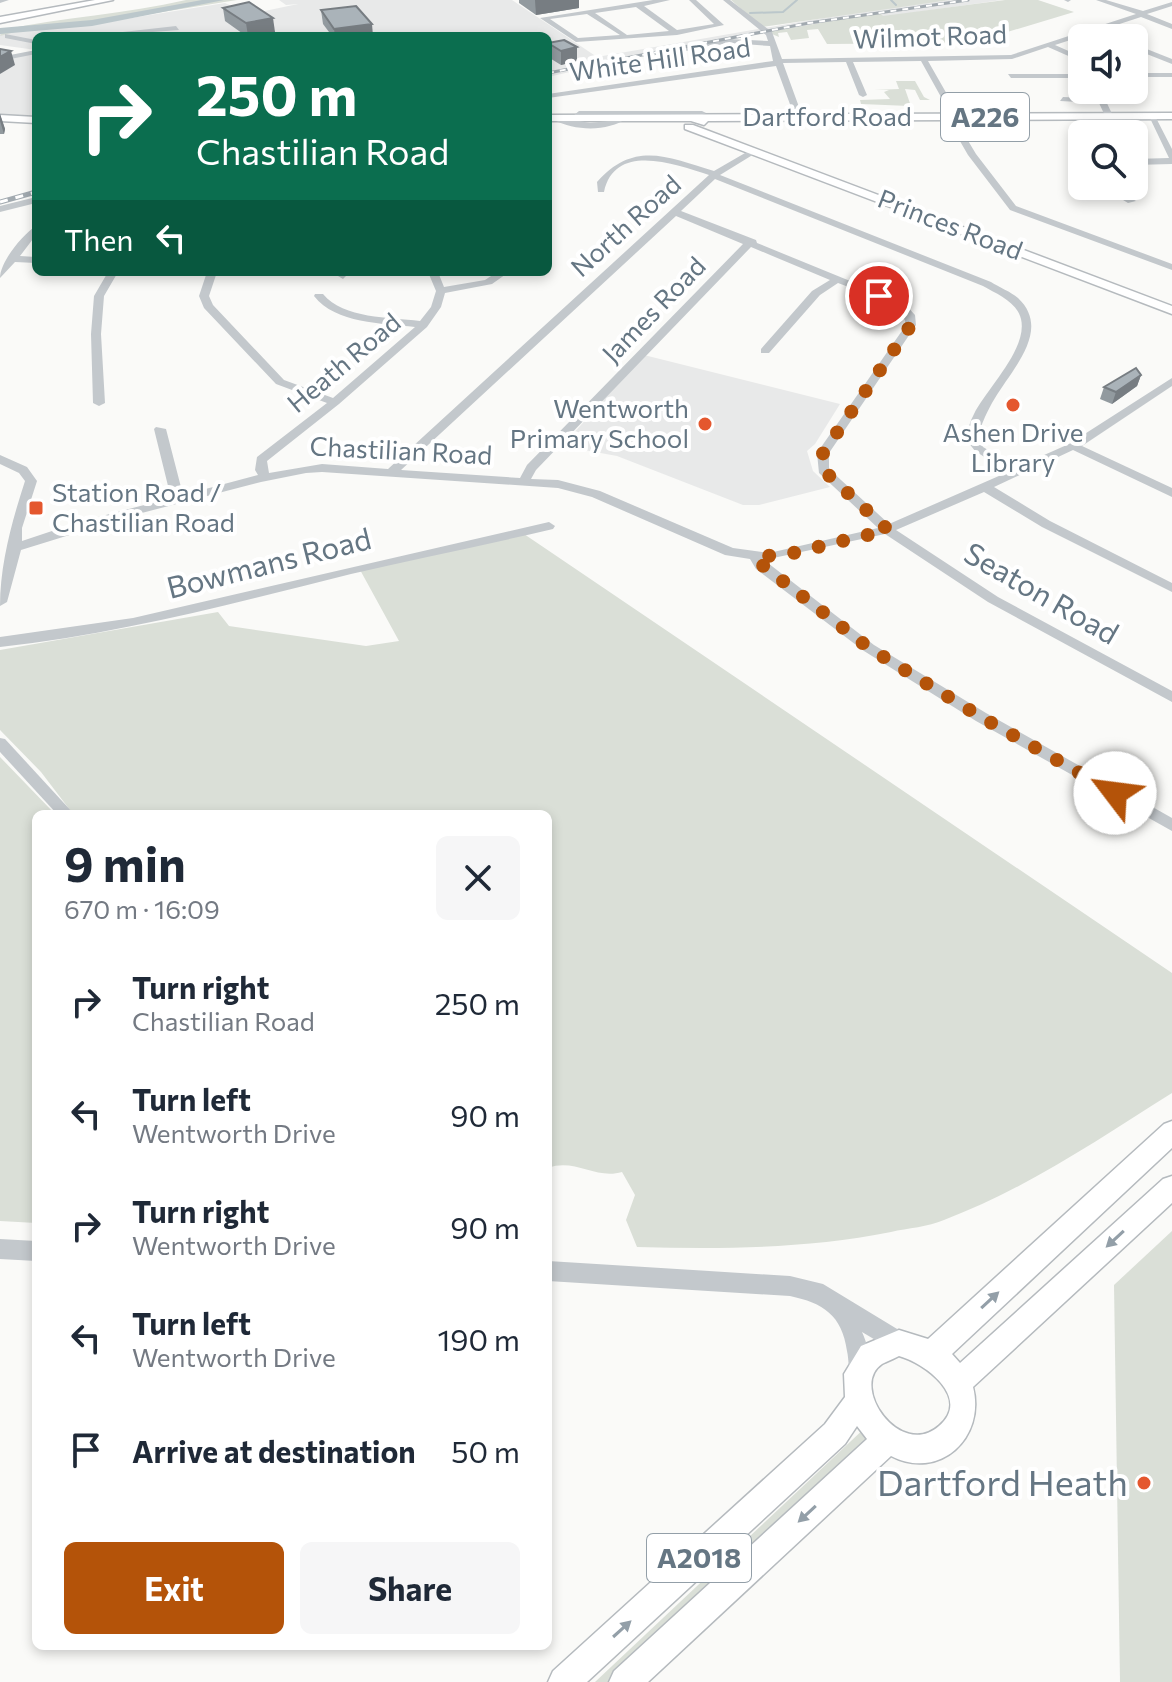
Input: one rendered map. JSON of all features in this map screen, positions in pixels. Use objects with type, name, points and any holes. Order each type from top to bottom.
[{"type":"main road","points":[[0,20],[109,0]]},
{"type":"main road","points":[[623,118],[650,114],[694,121]]},
{"type":"main road","name":"Dartford Road","points":[[694,121],[722,118],[1172,116]]},
{"type":"main road","points":[[0,118],[32,120]]},
{"type":"main road","points":[[553,118],[694,121]]},
{"type":"main road","name":"Princes Road","points":[[694,121],[755,151],[1172,310]]},
{"type":"main road","points":[[933,1353],[1172,1132]]},
{"type":"main road","points":[[958,1383],[1172,1187]]},
{"type":"main road","points":[[859,1388],[864,1416],[887,1440],[904,1448],[922,1450],[946,1440],[960,1419],[962,1401],[958,1383],[943,1361],[933,1353],[916,1345],[899,1343]]},
{"type":"main road","name":"A2018","points":[[564,1682],[835,1434],[874,1352],[899,1343]]},
{"type":"main road","name":"A2018","points":[[625,1682],[887,1440]]},
{"type":"street","points":[[667,0],[544,18],[576,40],[677,33],[720,25],[692,0]]},
{"type":"street","points":[[726,0],[769,34],[799,118]]},
{"type":"street","points":[[1099,0],[1172,27]]},
{"type":"street","points":[[637,4],[677,33]]},
{"type":"street","name":"Wilmot Road","points":[[1109,24],[1172,4]]},
{"type":"street","points":[[587,11],[623,34],[624,38]]},
{"type":"street","points":[[140,32],[176,28]]},
{"type":"street","points":[[8,36],[32,41]]},
{"type":"street","name":"Wilmot Road","points":[[778,62],[1000,58],[1068,37]]},
{"type":"street","points":[[656,55],[729,41],[772,44]]},
{"type":"street","points":[[1047,44],[1068,54]]},
{"type":"street","points":[[1148,52],[1172,62]]},
{"type":"street","points":[[0,59],[32,53]]},
{"type":"street","points":[[1000,58],[1011,79],[1068,77]]},
{"type":"street","points":[[924,60],[972,155],[1013,208],[1172,267]]},
{"type":"street","points":[[849,61],[863,95]]},
{"type":"street","name":"White Hill Road","points":[[552,95],[778,62]]},
{"type":"street","points":[[1148,75],[1172,75]]},
{"type":"street","points":[[1063,99],[1102,101],[1109,116]]},
{"type":"street","points":[[576,118],[582,113],[650,114],[694,121]]},
{"type":"street","points":[[1148,161],[1172,159],[1151,116]]},
{"type":"street","points":[[553,118],[564,123],[615,123],[623,118]]},
{"type":"street","name":"North Road","points":[[390,473],[715,175],[730,162],[755,151]]},
{"type":"street","points":[[601,190],[601,182],[610,171],[633,159],[677,160],[987,284],[1018,301],[1028,317],[1027,335],[971,438],[979,449],[1018,473]]},
{"type":"street","points":[[0,209],[32,201]]},
{"type":"street","points":[[675,212],[838,279]]},
{"type":"street","points":[[0,275],[32,234]]},
{"type":"street","name":"James Road","points":[[524,481],[531,468],[753,242]]},
{"type":"street","points":[[11,259],[32,260]]},
{"type":"street","points":[[99,403],[96,334],[99,296],[111,276]]},
{"type":"street","points":[[211,276],[204,296],[208,306],[280,382],[335,402]]},
{"type":"street","points":[[435,276],[441,291],[488,282],[498,276]]},
{"type":"street","points":[[765,351],[816,293],[838,279]]},
{"type":"street","name":"Seaton Road","points":[[838,279],[900,305],[910,315],[911,325],[823,453],[823,470],[888,530],[977,590],[1172,697]]},
{"type":"street","name":"Heath Road","points":[[265,477],[261,460],[335,402],[423,325],[436,307],[441,291]]},
{"type":"street","points":[[319,296],[323,303],[345,313],[423,325]]},
{"type":"street","name":"Chastilian Road","points":[[15,548],[61,531],[265,477],[292,470],[322,468],[524,481],[578,488],[730,552],[756,557],[789,554],[888,530],[986,488],[1073,446],[1172,381]]},
{"type":"street","points":[[1157,391],[1172,398]]},
{"type":"street","points":[[160,429],[178,500]]},
{"type":"street","points":[[1073,446],[1172,493]]},
{"type":"street","points":[[0,459],[23,470],[31,481],[16,528],[15,548],[2,594]]},
{"type":"street","points":[[986,488],[1046,524],[1172,588]]},
{"type":"street","name":"Bowmans Road","points":[[0,642],[43,638],[166,616],[549,526]]},
{"type":"street","points":[[756,557],[761,566],[861,643],[981,717],[1171,822]]},
{"type":"street","points":[[0,743],[62,810]]},
{"type":"street","points":[[0,1249],[32,1251]]},
{"type":"street","points":[[552,1271],[790,1286],[816,1291],[899,1343]]},
{"type":"street","points":[[838,1303],[858,1348],[859,1388]]},
{"type":"shaded area","points":[[186,0],[237,0],[88,24],[26,29],[0,36],[3,30]]},
{"type":"shaded area","points":[[279,0],[512,0],[597,57],[863,11],[950,0],[1002,0],[762,34],[644,55],[552,76],[552,32],[32,32],[32,49],[0,45],[0,33],[106,22],[225,3],[250,14],[298,4],[286,5]]},
{"type":"shaded area","points":[[731,0],[950,0],[762,27]]},
{"type":"shaded area","points":[[1005,0],[1038,0],[1074,12],[971,43],[827,44],[818,29],[807,30],[809,38],[791,40],[787,32],[778,33],[779,37],[767,32],[880,13],[883,16]]},
{"type":"shaded area","points":[[32,52],[32,116],[0,116],[0,53],[11,55]]},
{"type":"shaded area","points":[[896,81],[915,81],[924,97],[930,100],[920,100],[915,90],[905,89],[912,109],[909,106],[861,104],[860,100],[890,99],[884,92],[889,90],[874,90],[899,89]]},
{"type":"shaded area","name":"Wentworth Primary School","points":[[644,355],[840,404],[815,444],[807,451],[813,471],[830,487],[759,505],[743,505],[617,456],[562,446]]},
{"type":"shaded area","points":[[524,534],[1172,973],[1172,1093],[1004,1194],[931,1224],[859,1238],[796,1245],[637,1247],[626,1220],[635,1195],[622,1172],[612,1174],[567,1166],[552,1167],[552,810],[70,810],[41,772],[0,730],[0,650],[218,612],[229,626],[366,646],[399,641],[359,568]]},
{"type":"shaded area","points":[[0,757],[51,810],[32,810],[32,1223],[0,1221]]},
{"type":"shaded area","name":"Dartford Heath","points":[[1172,1231],[1172,1682],[1120,1682],[1114,1285]]},
{"type":"shaded area","points":[[868,1425],[882,1442],[619,1682],[595,1682]]},
{"type":"building","points":[[249,2],[273,18],[246,23],[223,8]]},
{"type":"building","points":[[356,6],[372,24],[334,29],[321,10]]},
{"type":"building","points":[[564,40],[577,47],[561,51],[552,42]]},
{"type":"building","points":[[0,49],[11,51],[0,57]]},
{"type":"building","points":[[1136,368],[1141,375],[1116,392],[1104,387]]},
{"type":"waterway","points":[[0,31],[92,23],[219,0]]},
{"type":"waterway","points":[[750,13],[783,12],[797,0]]},
{"type":"waterway","points":[[891,0],[896,5]]},
{"type":"railway","points":[[552,72],[809,23],[968,0]]},
{"type":"railway","points":[[0,202],[32,193]]},
{"type":"place","name":"Ashen Drive Library","points":[[1013,405]]},
{"type":"place","name":"Wentworth Primary School","points":[[705,424]]},
{"type":"place","name":"Station Road / Chastilian Road","points":[[36,508]]},
{"type":"place","name":"Dartford Heath","points":[[1144,1483]]},
{"type":"route","points":[[879,296],[900,305],[910,315],[911,325],[823,453],[823,470],[888,530],[789,554],[756,557],[757,561],[853,638],[981,717],[1115,793]]}]
